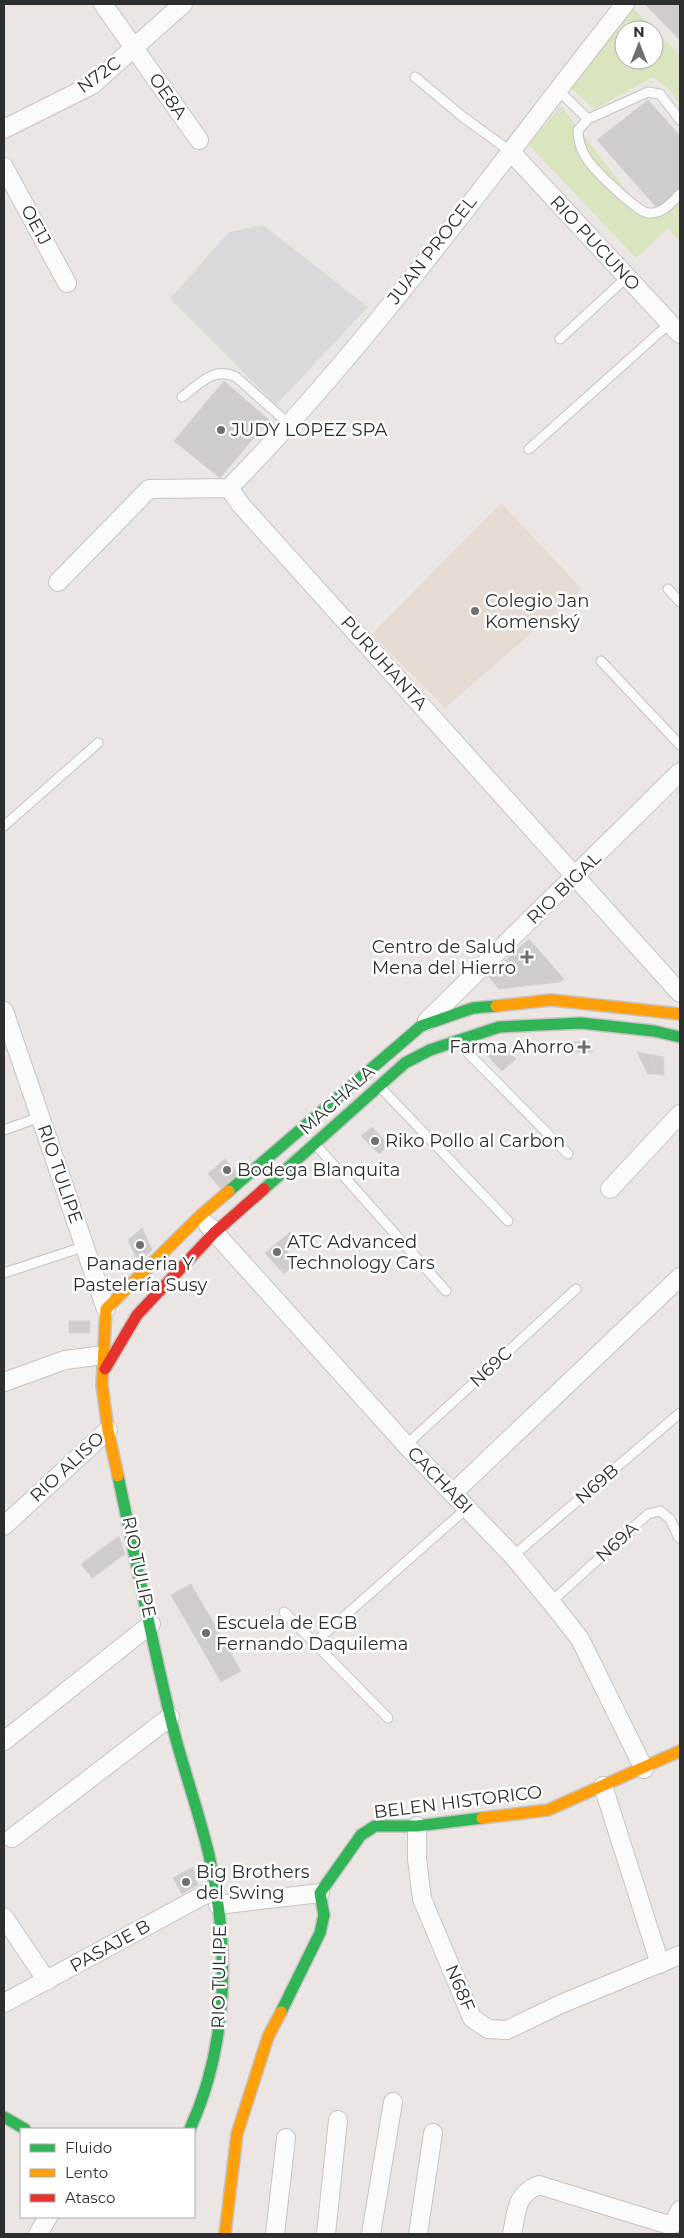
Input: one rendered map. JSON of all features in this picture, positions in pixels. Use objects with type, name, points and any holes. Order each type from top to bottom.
[{"type":"main road","name":"MACHALA","points":[[106,1309],[201,1216],[421,1026],[473,1008],[551,1000],[680,1014]]},
{"type":"main road","name":"MACHALA","points":[[104,1363],[137,1315],[214,1232],[405,1062],[430,1050],[499,1027],[581,1023],[654,1031],[680,1037]]},
{"type":"main road","name":"RIO TULIPE","points":[[106,1309],[103,1402],[108,1430],[170,1717],[209,1856],[223,1944],[222,2008],[215,2058],[201,2105],[190,2128]]},
{"type":"main road","name":"BELEN HISTORICO","points":[[320,1893],[361,1834],[375,1826],[417,1826],[548,1810],[644,1769],[680,1751]]},
{"type":"main road","points":[[225,2234],[237,2134],[268,2037],[320,1933],[324,1915],[320,1893]]},
{"type":"main road","points":[[4,2116],[23,2128]]},
{"type":"street","name":"OE8A","points":[[103,4],[199,140]]},
{"type":"street","name":"N72C","points":[[4,129],[92,85],[183,4]]},
{"type":"street","name":"JUAN PROCEL","points":[[229,488],[289,424],[368,332],[625,4]]},
{"type":"street","name":"RIO PUCUNO","points":[[510,151],[675,329]]},
{"type":"street","name":"OE1J","points":[[4,167],[68,283]]},
{"type":"street","points":[[58,582],[149,489],[229,488]]},
{"type":"street","name":"PURUHANTA","points":[[229,488],[241,505],[577,876],[680,993]]},
{"type":"street","name":"RIO BIGAL","points":[[421,1026],[577,876],[680,772]]},
{"type":"street","name":"RIO TULIPE","points":[[4,1011],[106,1309]]},
{"type":"street","points":[[421,1026],[430,1050]]},
{"type":"street","points":[[610,1189],[680,1114]]},
{"type":"street","name":"CACHABI","points":[[201,1216],[406,1445],[514,1556],[551,1602],[580,1639],[644,1769]]},
{"type":"street","points":[[453,1493],[680,1277]]},
{"type":"street","points":[[4,1382],[65,1360],[104,1363]]},
{"type":"street","name":"RIO ALISO","points":[[4,1526],[108,1430]]},
{"type":"street","points":[[4,1741],[151,1624]]},
{"type":"street","points":[[12,1838],[170,1717]]},
{"type":"street","points":[[603,1786],[660,1964]]},
{"type":"street","name":"N68F","points":[[417,1826],[417,1859],[422,1899],[472,2018],[479,2025],[488,2029],[507,2030],[561,2004],[680,1954]]},
{"type":"street","points":[[216,1897],[320,1893]]},
{"type":"street","name":"PASAJE B","points":[[4,2004],[216,1897]]},
{"type":"street","points":[[4,1917],[47,1981]]},
{"type":"street","points":[[371,2234],[393,2102]]},
{"type":"street","points":[[326,2234],[338,2120]]},
{"type":"street","points":[[418,2234],[433,2133]]},
{"type":"street","points":[[275,2234],[286,2138]]},
{"type":"street","points":[[512,2234],[520,2198],[525,2192],[539,2185],[669,2225],[673,2224],[680,2210]]},
{"type":"street","points":[[38,2234],[47,2218]]},
{"type":"lane","points":[[415,77],[462,117],[510,151]]},
{"type":"lane","points":[[558,90],[588,119]]},
{"type":"lane","points":[[680,120],[660,94],[648,92],[588,119],[578,130],[578,143],[588,161],[635,207],[647,213],[664,210],[680,194]]},
{"type":"lane","points":[[560,339],[627,277]]},
{"type":"lane","points":[[529,449],[675,329]]},
{"type":"lane","points":[[182,397],[216,372],[227,372],[236,377],[289,424]]},
{"type":"lane","points":[[668,589],[680,602]]},
{"type":"lane","points":[[601,661],[680,745]]},
{"type":"lane","points":[[4,826],[98,743]]},
{"type":"lane","points":[[456,1041],[568,1154]]},
{"type":"lane","points":[[379,1086],[508,1221]]},
{"type":"lane","points":[[4,1130],[40,1117]]},
{"type":"lane","points":[[315,1143],[446,1291]]},
{"type":"lane","points":[[4,1273],[86,1246]]},
{"type":"lane","name":"N69C","points":[[406,1445],[576,1288]]},
{"type":"lane","name":"N69B","points":[[514,1556],[680,1413]]},
{"type":"lane","points":[[314,1643],[467,1508]]},
{"type":"lane","name":"N69A","points":[[551,1602],[648,1514],[660,1511],[670,1519],[679,1538]]},
{"type":"lane","points":[[284,1612],[388,1718]]},
{"type":"shaded area","points":[[263,225],[368,307],[276,405],[170,299],[229,232]]},
{"type":"shaded area","name":"Colegio Jan Komenský","points":[[501,503],[582,589],[445,708],[372,634]]},
{"type":"green space","points":[[633,8],[645,20],[623,20]]},
{"type":"green space","points":[[614,30],[614,70],[664,70],[664,39],[680,55],[680,105],[671,91],[653,77],[595,109],[567,85]]},
{"type":"green space","points":[[561,106],[639,207],[670,211],[680,201],[680,241],[668,228],[636,258],[528,144]]},
{"type":"building","points":[[645,4],[680,4],[680,40],[664,24],[664,20],[661,20]]},
{"type":"building","points":[[648,100],[680,136],[680,190],[658,209],[597,140]]},
{"type":"building","name":"JUDY LOPEZ SPA","points":[[224,381],[269,420],[220,478],[174,441]]},
{"type":"building","name":"Centro de Salud Mena del Hierro","points":[[529,939],[564,979],[560,982],[499,989],[488,976]]},
{"type":"building","points":[[550,1042],[576,1042],[581,1052],[557,1052]]},
{"type":"building","name":"Farma Ahorro","points":[[576,1042],[588,1042],[593,1052],[581,1052]]},
{"type":"building","points":[[503,1044],[516,1059],[502,1071],[482,1050]]},
{"type":"building","points":[[637,1052],[651,1055],[655,1074],[648,1074]]},
{"type":"building","points":[[651,1055],[664,1057],[664,1075],[655,1074]]},
{"type":"building","name":"Riko Pollo al Carbon","points":[[372,1127],[389,1145],[379,1154],[361,1136]]},
{"type":"building","name":"Bodega Blanquita","points":[[225,1159],[238,1174],[229,1182],[216,1167]]},
{"type":"building","points":[[216,1167],[229,1182],[221,1189],[208,1174]]},
{"type":"building","name":"Panaderia Y Pastelería Susy","points":[[142,1228],[152,1250],[138,1262],[128,1240]]},
{"type":"building","name":"ATC Advanced Technology Cars","points":[[290,1232],[299,1242],[287,1251],[298,1262],[284,1274],[265,1253]]},
{"type":"building","points":[[69,1321],[90,1321],[90,1333],[69,1333]]},
{"type":"building","points":[[119,1536],[125,1554],[92,1578],[81,1564]]},
{"type":"building","name":"Escuela de EGB Fernando Daquilema","points":[[191,1584],[241,1671],[221,1682],[171,1595]]},
{"type":"building","name":"Big Brothers del Swing","points":[[193,1867],[198,1885],[182,1894],[173,1878]]},
{"type":"traffic: fast","points":[[229,1191],[421,1026],[473,1008],[496,1006]]},
{"type":"traffic: fast","points":[[264,1189],[405,1063],[430,1050],[499,1027],[581,1023],[654,1031],[680,1037]]},
{"type":"traffic: fast","points":[[118,1476],[170,1716],[209,1855],[216,1889],[220,1924],[222,1994],[219,2029],[203,2096],[190,2128]]},
{"type":"traffic: fast","points":[[281,2012],[320,1933],[324,1915],[320,1893],[361,1835],[375,1826],[417,1826],[482,1818]]},
{"type":"traffic: fast","points":[[4,2117],[23,2128]]},
{"type":"traffic: slow","points":[[496,1006],[551,1000],[680,1014]]},
{"type":"traffic: slow","points":[[118,1476],[108,1430],[102,1385],[106,1309],[201,1215],[229,1191]]},
{"type":"traffic: slow","points":[[482,1818],[548,1810],[680,1751]]},
{"type":"traffic: slow","points":[[225,2234],[237,2134],[268,2037],[281,2012]]},
{"type":"traffic: jam","points":[[105,1369],[137,1315],[214,1233],[264,1189]]},
{"type":"place","name":"JUDY LOPEZ SPA","points":[[221,430]]},
{"type":"place","name":"Colegio Jan Komenský","points":[[475,611]]},
{"type":"place","name":"Centro de Salud Mena del Hierro","points":[[527,957]]},
{"type":"place","name":"Farma Ahorro","points":[[584,1047]]},
{"type":"place","name":"Riko Pollo al Carbon","points":[[375,1141]]},
{"type":"place","name":"Bodega Blanquita","points":[[227,1170]]},
{"type":"place","name":"Panaderia Y Pastelería Susy","points":[[140,1245]]},
{"type":"place","name":"ATC Advanced Technology Cars","points":[[277,1252]]},
{"type":"place","name":"Escuela de EGB Fernando Daquilema","points":[[206,1633]]},
{"type":"place","name":"Big Brothers del Swing","points":[[186,1882]]}]
